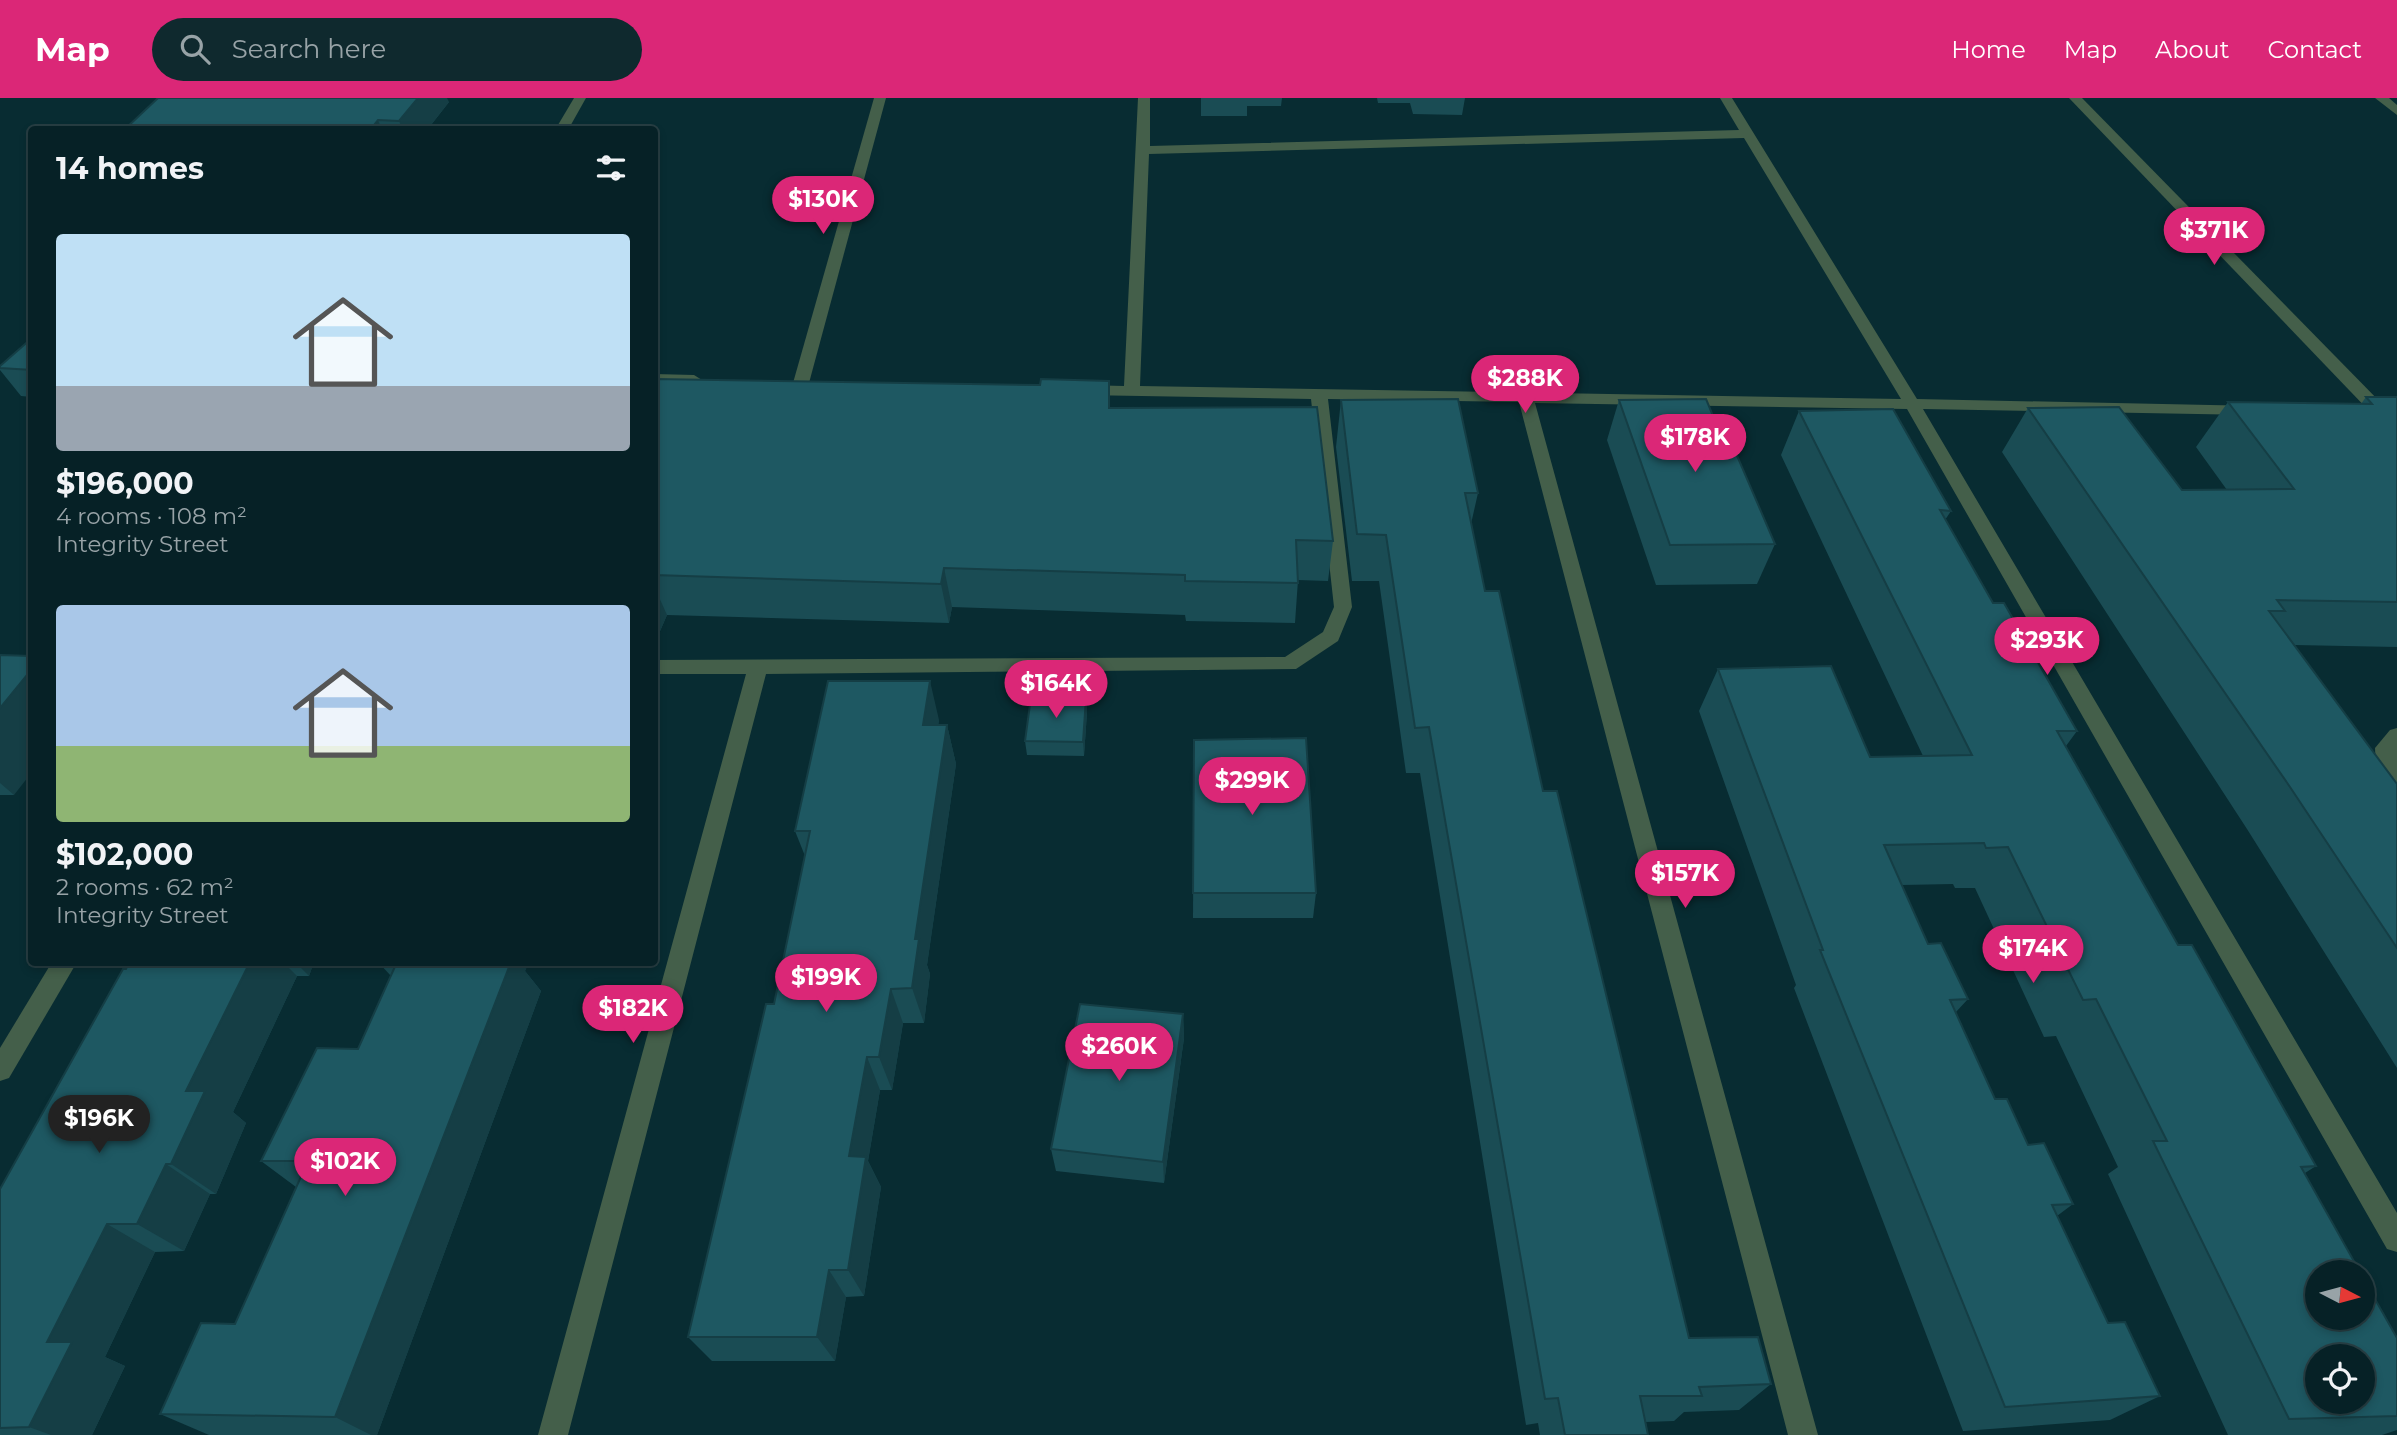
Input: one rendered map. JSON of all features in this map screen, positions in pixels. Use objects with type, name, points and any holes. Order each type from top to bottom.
[{"type":"street","points":[[563,126],[580,98]]},
{"type":"street","points":[[801,383],[880,98]]},
{"type":"street","points":[[1132,391],[1144,98]]},
{"type":"street","points":[[1726,98],[1912,404],[2397,1239]]},
{"type":"street","points":[[2074,98],[2379,411]]},
{"type":"street","points":[[2381,98],[2397,111]]},
{"type":"street","points":[[1143,150],[1747,134]]},
{"type":"street","points":[[658,379],[708,381]]},
{"type":"street","points":[[1063,390],[2269,410]]},
{"type":"street","points":[[658,667],[1289,664],[1331,636],[1343,607],[1319,394]]},
{"type":"street","points":[[1525,396],[1803,1435]]},
{"type":"street","points":[[2351,411],[2397,412]]},
{"type":"street","points":[[553,1435],[758,667]]},
{"type":"street","points":[[2397,736],[2385,748],[2388,767],[2397,784]]},
{"type":"street","points":[[0,1070],[63,966]]},
{"type":"building","points":[[158,98],[418,98],[399,121],[378,120],[373,126],[128,126]]},
{"type":"building","points":[[28,342],[28,370],[0,366]]},
{"type":"building","points":[[658,379],[1040,385],[1041,379],[1109,381],[1109,408],[1317,407],[1333,541],[1296,540],[1298,583],[1185,581],[1185,575],[944,568],[941,584],[658,575]]},
{"type":"building","points":[[2366,397],[2397,397],[2397,602],[2277,600],[2285,611],[2269,611],[2397,784],[2397,948],[2290,787],[2028,408],[2119,407],[2182,490],[2294,489],[2228,402],[2372,404]]},
{"type":"building","points":[[1458,399],[1478,493],[1465,493],[1485,591],[1499,591],[1543,791],[1557,791],[1689,1338],[1758,1337],[1771,1384],[1699,1387],[1702,1396],[1640,1396],[1648,1435],[1565,1435],[1558,1398],[1545,1399],[1429,727],[1415,728],[1386,535],[1357,534],[1341,400]]},
{"type":"building","points":[[1706,399],[1713,416],[1720,416],[1775,544],[1670,545],[1619,400]]},
{"type":"building","points":[[1893,409],[1951,511],[1940,510],[1993,603],[2004,603],[2077,731],[2057,731],[2178,945],[2192,945],[2316,1166],[2301,1167],[2353,1260],[2305,1260],[2305,1330],[2375,1330],[2375,1299],[2397,1338],[2397,1416],[2289,1419],[2153,1141],[2167,1141],[2096,999],[2083,1000],[2008,847],[1986,848],[1984,843],[1884,845],[1928,944],[1941,943],[1968,999],[1950,1000],[1995,1099],[2007,1099],[2028,1145],[2044,1143],[2073,1204],[2052,1205],[2108,1323],[2125,1322],[2160,1396],[2005,1407],[1820,950],[1823,950],[1718,669],[1831,666],[1870,757],[1972,755],[1799,411]]},
{"type":"building","points":[[0,655],[28,656],[28,674],[0,708]]},
{"type":"building","points":[[828,681],[930,681],[923,725],[947,725],[915,939],[919,939],[912,988],[891,989],[879,1057],[867,1057],[849,1156],[866,1157],[848,1270],[829,1270],[817,1337],[688,1337],[766,1004],[774,1004],[810,831],[795,831]]},
{"type":"building","points":[[1031,697],[1086,698],[1083,742],[1025,741]]},
{"type":"building","points":[[1306,738],[1316,893],[1193,893],[1194,740]]},
{"type":"building","points":[[127,966],[248,966],[186,1091],[205,1091],[171,1164],[166,1164],[137,1224],[107,1224],[47,1342],[72,1342],[29,1427],[0,1428],[0,1189],[123,969]]},
{"type":"building","points":[[395,966],[509,966],[335,1417],[160,1414],[201,1323],[235,1324],[308,1161],[261,1161],[317,1048],[358,1049]]},
{"type":"building","points":[[1080,1004],[1183,1014],[1163,1162],[1051,1149]]}]
